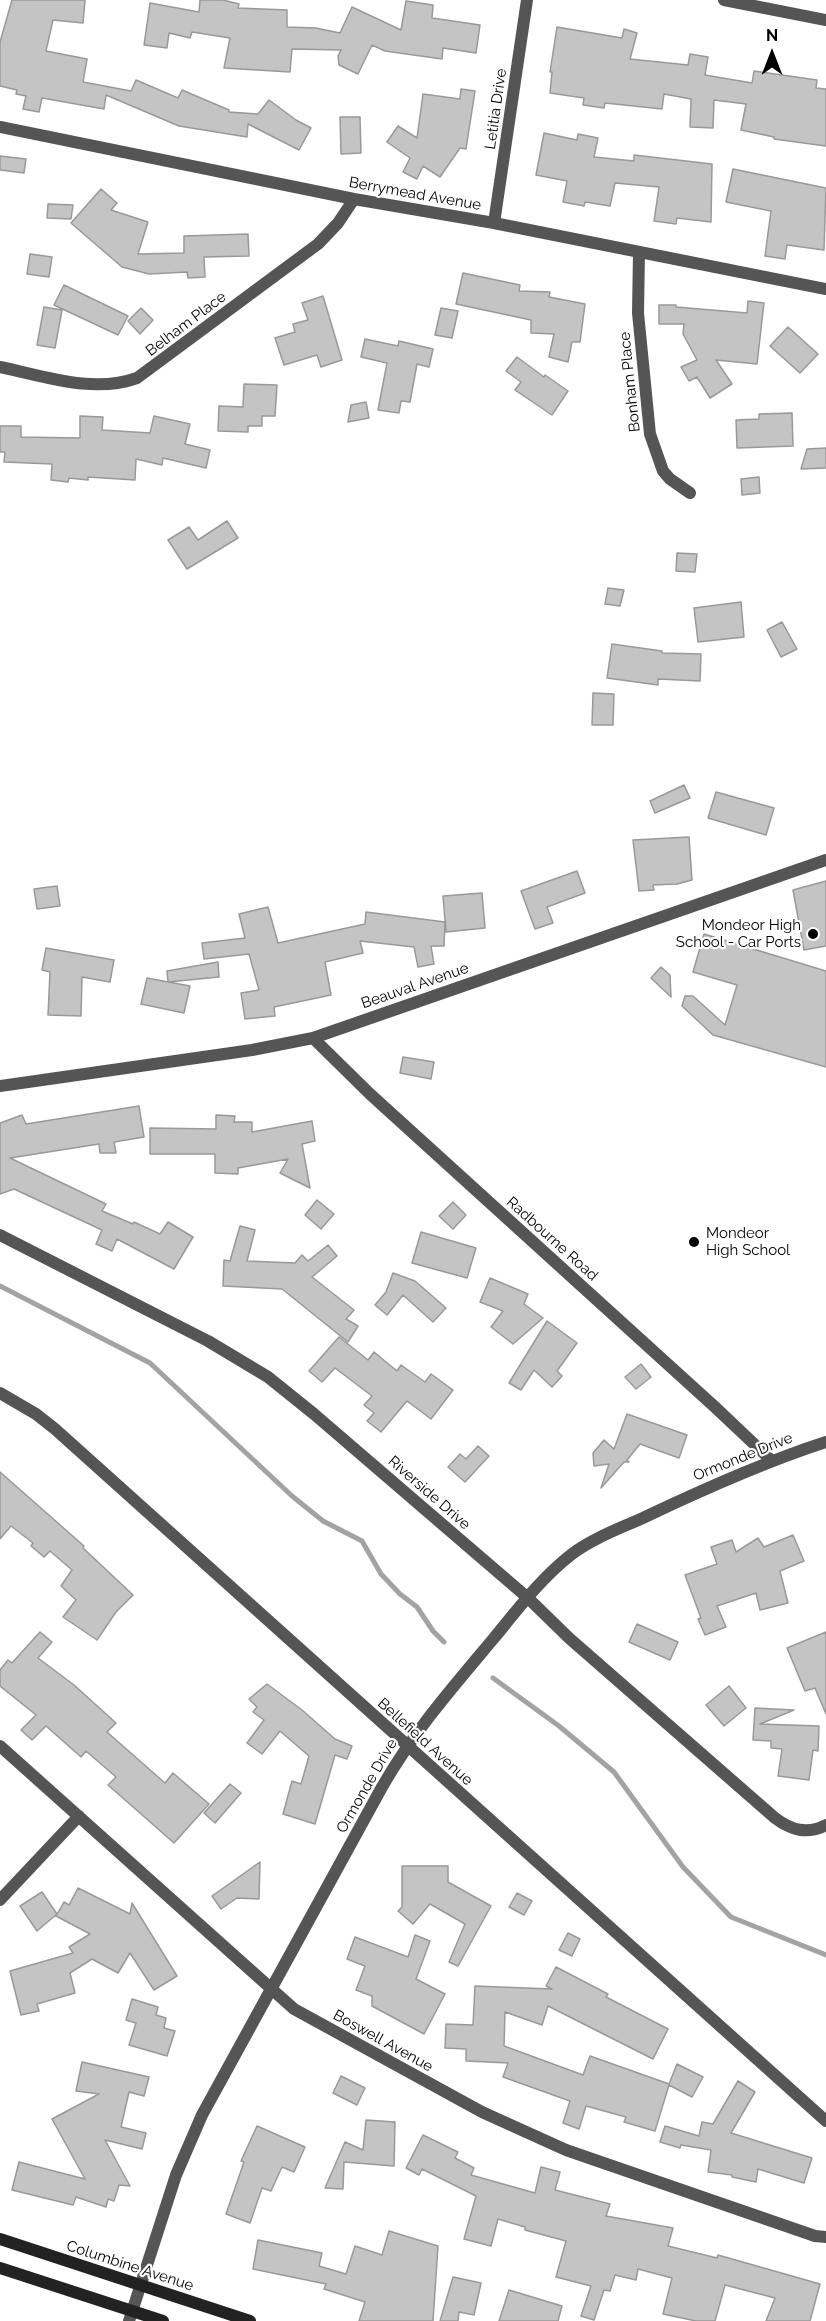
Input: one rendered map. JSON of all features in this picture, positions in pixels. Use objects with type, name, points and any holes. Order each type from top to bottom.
[{"type":"main road","name":"Columbine Avenue","points":[[0,2239],[250,2321]]},
{"type":"main road","points":[[0,2268],[130,2316],[163,2321]]},
{"type":"street","name":"Letitia Drive","points":[[494,223],[527,0]]},
{"type":"street","points":[[724,0],[826,20]]},
{"type":"street","name":"Berrymead Avenue","points":[[0,127],[354,199],[494,223],[826,289]]},
{"type":"street","name":"Belham Place","points":[[0,367],[93,385],[109,385],[136,378],[318,244],[338,223],[354,199]]},
{"type":"street","name":"Bonham Place","points":[[639,252],[638,313],[650,434],[663,471],[690,493]]},
{"type":"street","name":"Beauval Avenue","points":[[0,1086],[252,1050],[313,1038],[826,860]]},
{"type":"street","name":"Radbourne Road","points":[[313,1038],[370,1094],[741,1430],[772,1461]]},
{"type":"street","name":"Riverside Drive","points":[[0,1235],[208,1341],[268,1377],[528,1598],[569,1638],[775,1818],[785,1826],[798,1830],[809,1831],[826,1825]]},
{"type":"street","name":"Bellefield Avenue","points":[[0,1393],[36,1414],[54,1429],[826,2121]]},
{"type":"street","name":"Ormonde Drive","points":[[130,2316],[176,2175],[189,2142],[222,2075],[406,1746],[436,1707],[528,1598],[560,1565],[586,1545],[682,1499],[772,1461],[826,1442]]},
{"type":"street","name":"Boswell Avenue","points":[[0,1746],[294,2009],[482,2112],[566,2150],[815,2236],[826,2237]]},
{"type":"street","points":[[0,1900],[79,1816]]},
{"type":"building","points":[[12,0],[85,0],[83,23],[53,20],[46,51],[87,59],[83,82],[131,91],[136,80],[178,98],[182,90],[229,110],[229,112],[258,114],[269,100],[311,128],[299,150],[248,124],[247,137],[179,126],[106,95],[104,109],[42,98],[39,112],[23,109],[26,96],[16,94],[17,90],[0,86],[0,42]]},
{"type":"building","points":[[200,0],[223,0],[239,4],[238,8],[287,10],[287,27],[316,28],[340,33],[352,7],[401,30],[406,1],[433,5],[432,18],[480,25],[476,53],[443,48],[442,59],[385,51],[372,45],[358,74],[339,65],[338,56],[341,50],[292,49],[290,72],[224,68],[230,38],[192,32],[190,38],[169,33],[167,48],[144,45],[150,3],[199,12]]},
{"type":"building","points":[[557,27],[622,38],[624,29],[637,33],[630,59],[688,65],[690,54],[708,57],[705,75],[752,83],[754,71],[817,80],[816,88],[826,89],[826,146],[774,139],[774,137],[741,130],[746,104],[714,100],[713,128],[690,127],[691,99],[664,94],[662,109],[605,103],[604,108],[583,105],[584,98],[550,93],[552,72],[550,72]]},
{"type":"building","points":[[461,89],[475,91],[466,149],[460,148],[440,177],[423,166],[417,179],[403,172],[410,158],[387,142],[398,126],[417,138],[423,94],[460,99]]},
{"type":"building","points":[[340,117],[360,117],[361,153],[341,154]]},
{"type":"building","points":[[544,133],[577,140],[578,134],[598,138],[594,157],[634,161],[634,155],[712,164],[711,222],[677,218],[676,224],[654,221],[659,187],[615,183],[610,206],[585,202],[584,206],[563,202],[567,181],[536,175]]},
{"type":"building","points":[[0,156],[26,159],[24,173],[0,170]]},
{"type":"building","points":[[733,169],[826,188],[824,250],[787,245],[785,259],[765,256],[771,211],[726,202]]},
{"type":"building","points":[[101,189],[117,203],[111,210],[148,222],[138,254],[184,253],[184,236],[248,234],[249,256],[204,257],[205,277],[188,278],[187,272],[149,274],[122,267],[71,223]]},
{"type":"building","points":[[48,204],[73,205],[71,219],[47,218]]},
{"type":"building","points":[[30,254],[52,257],[49,277],[27,274]]},
{"type":"building","points":[[463,273],[520,285],[519,291],[550,292],[549,297],[585,304],[580,342],[572,342],[568,362],[549,357],[554,334],[531,333],[531,320],[456,304]]},
{"type":"building","points":[[64,285],[128,316],[118,335],[54,305]]},
{"type":"building","points":[[323,296],[342,360],[321,367],[317,355],[284,365],[275,338],[295,332],[293,324],[308,320],[302,303]]},
{"type":"building","points":[[748,301],[764,303],[757,364],[716,360],[732,384],[710,398],[697,377],[689,381],[681,367],[697,360],[683,334],[684,324],[659,324],[659,305],[747,313]]},
{"type":"building","points":[[44,307],[62,310],[55,348],[37,345]]},
{"type":"building","points":[[141,308],[153,320],[140,334],[128,321]]},
{"type":"building","points":[[441,308],[458,311],[452,338],[435,335]]},
{"type":"building","points":[[788,327],[818,354],[800,373],[770,346]]},
{"type":"building","points":[[365,339],[398,346],[399,341],[433,349],[429,367],[417,364],[410,402],[401,401],[399,413],[378,410],[387,363],[361,357]]},
{"type":"building","points":[[517,357],[568,391],[552,415],[515,390],[521,382],[506,371]]},
{"type":"building","points":[[244,384],[277,385],[275,416],[262,416],[262,426],[248,426],[248,432],[218,431],[219,406],[243,407]]},
{"type":"building","points":[[366,402],[369,418],[348,422],[351,405]]},
{"type":"building","points":[[792,413],[793,446],[737,448],[736,420],[759,419],[759,414]]},
{"type":"building","points":[[80,416],[103,417],[102,430],[150,433],[154,416],[190,424],[185,444],[210,450],[206,468],[163,458],[162,465],[136,459],[135,480],[88,477],[88,480],[69,478],[68,482],[51,480],[52,464],[4,462],[5,452],[0,452],[0,426],[21,426],[21,437],[80,438]]},
{"type":"building","points":[[826,448],[826,468],[801,469],[807,449]]},
{"type":"building","points":[[759,477],[760,493],[742,495],[741,479]]},
{"type":"building","points":[[227,521],[238,538],[187,569],[168,540],[189,527],[198,540]]},
{"type":"building","points":[[677,553],[697,554],[695,572],[676,571]]},
{"type":"building","points":[[608,588],[624,590],[620,606],[605,604]]},
{"type":"building","points":[[741,602],[744,637],[698,642],[694,608]]},
{"type":"building","points":[[782,622],[797,649],[781,657],[767,630]]},
{"type":"building","points":[[612,644],[662,651],[662,653],[701,654],[700,681],[658,679],[658,685],[607,678]]},
{"type":"building","points":[[593,693],[614,694],[613,725],[592,725]]},
{"type":"building","points":[[684,785],[690,798],[655,813],[650,801]]},
{"type":"building","points":[[716,792],[774,808],[766,835],[708,818]]},
{"type":"building","points":[[689,837],[692,880],[677,884],[653,885],[654,890],[639,891],[633,840]]},
{"type":"building","points":[[577,871],[585,893],[547,907],[553,923],[535,929],[521,891]]},
{"type":"building","points":[[826,881],[826,946],[804,950],[793,890]]},
{"type":"building","points":[[57,886],[60,906],[37,909],[34,889]]},
{"type":"building","points":[[482,893],[485,928],[446,932],[443,896]]},
{"type":"building","points":[[268,907],[278,943],[365,924],[366,912],[445,922],[444,946],[431,946],[434,964],[418,967],[414,947],[360,941],[363,953],[325,962],[331,995],[274,1007],[275,1016],[245,1019],[241,993],[259,990],[249,954],[204,959],[202,943],[245,938],[239,914]]},
{"type":"building","points":[[704,934],[826,971],[826,1067],[713,1035],[682,1006],[685,996],[693,996],[725,1025],[737,985],[693,972]]},
{"type":"building","points":[[46,948],[114,960],[110,982],[82,977],[81,1016],[48,1015],[50,972],[42,970]]},
{"type":"building","points":[[218,962],[219,977],[168,982],[167,971]]},
{"type":"building","points":[[661,967],[670,975],[671,997],[651,978]]},
{"type":"building","points":[[147,978],[190,986],[184,1013],[141,1004]]},
{"type":"building","points":[[403,1057],[434,1062],[431,1079],[400,1073]]},
{"type":"building","points":[[139,1106],[144,1137],[114,1142],[116,1153],[100,1153],[99,1144],[10,1158],[106,1204],[102,1211],[160,1234],[168,1222],[193,1237],[174,1269],[117,1239],[112,1251],[96,1244],[102,1230],[14,1189],[0,1194],[0,1123],[22,1115],[26,1124]]},
{"type":"building","points":[[216,1115],[235,1116],[234,1122],[252,1122],[252,1132],[312,1121],[315,1141],[302,1144],[310,1188],[280,1173],[288,1159],[238,1168],[238,1174],[215,1173],[215,1154],[150,1154],[150,1128],[216,1129]]},
{"type":"building","points":[[317,1200],[334,1214],[321,1229],[305,1215]]},
{"type":"building","points":[[453,1202],[466,1215],[453,1229],[439,1216]]},
{"type":"building","points":[[240,1226],[255,1230],[247,1261],[295,1263],[302,1255],[308,1261],[328,1245],[337,1256],[312,1277],[354,1310],[346,1319],[358,1326],[348,1342],[282,1289],[223,1286],[224,1260],[230,1261]]},
{"type":"building","points":[[421,1232],[476,1248],[467,1278],[412,1263]]},
{"type":"building","points":[[393,1273],[415,1281],[446,1308],[433,1322],[403,1295],[387,1315],[375,1305],[386,1292]]},
{"type":"building","points":[[490,1278],[528,1294],[524,1304],[543,1318],[513,1344],[491,1327],[503,1311],[480,1302]]},
{"type":"building","points":[[547,1321],[577,1343],[557,1371],[562,1376],[552,1387],[534,1370],[521,1390],[509,1383]]},
{"type":"building","points":[[339,1337],[368,1360],[374,1352],[397,1371],[401,1365],[425,1382],[431,1374],[453,1390],[431,1419],[407,1401],[381,1432],[367,1421],[374,1413],[364,1405],[372,1396],[335,1368],[322,1382],[309,1371]]},
{"type":"building","points":[[641,1364],[651,1377],[636,1389],[625,1377]]},
{"type":"building","points":[[627,1414],[687,1435],[679,1458],[640,1444],[627,1460],[629,1462],[624,1462],[601,1488],[609,1464],[594,1466],[593,1453],[604,1440],[614,1449]]},
{"type":"building","points":[[478,1446],[489,1456],[465,1482],[448,1467],[460,1454],[466,1459]]},
{"type":"building","points":[[0,1472],[84,1546],[83,1548],[133,1595],[116,1612],[97,1640],[63,1617],[76,1600],[61,1586],[72,1570],[50,1551],[44,1557],[31,1546],[33,1543],[11,1526],[0,1539]]},
{"type":"building","points":[[793,1535],[804,1561],[780,1571],[788,1603],[760,1610],[756,1593],[717,1606],[726,1627],[705,1635],[685,1575],[717,1564],[711,1547],[732,1540],[736,1552],[758,1538],[764,1547]]},
{"type":"building","points":[[637,1624],[678,1642],[670,1660],[629,1642]]},
{"type":"building","points":[[40,1632],[52,1642],[38,1658],[74,1685],[116,1723],[107,1732],[165,1783],[173,1773],[209,1804],[174,1843],[108,1785],[116,1777],[86,1751],[81,1757],[46,1726],[32,1740],[21,1730],[36,1715],[0,1686],[0,1670],[8,1660],[12,1663]]},
{"type":"building","points":[[826,1632],[826,1714],[815,1688],[805,1691],[787,1648]]},
{"type":"building","points":[[267,1684],[335,1739],[352,1746],[347,1759],[335,1755],[315,1824],[283,1814],[292,1781],[301,1784],[309,1756],[280,1731],[262,1754],[247,1743],[264,1720],[253,1712],[257,1707],[249,1699]]},
{"type":"building","points":[[729,1686],[746,1708],[724,1726],[706,1705]]},
{"type":"building","points":[[755,1708],[794,1710],[760,1724],[819,1726],[818,1751],[813,1750],[809,1780],[778,1776],[782,1749],[771,1748],[771,1741],[753,1740]]},
{"type":"building","points":[[230,1784],[241,1793],[215,1823],[204,1813]]},
{"type":"building","points":[[260,1862],[259,1899],[237,1898],[221,1909],[212,1896]]},
{"type":"building","points":[[402,1866],[448,1866],[448,1882],[491,1906],[458,1966],[449,1962],[465,1924],[430,1904],[413,1924],[398,1911],[402,1907]]},
{"type":"building","points":[[78,1888],[130,1914],[132,1903],[177,1976],[154,1990],[130,1953],[118,1973],[92,1959],[70,1973],[75,1993],[37,2004],[39,2011],[21,2015],[10,1971],[73,1953],[69,1947],[90,1934],[56,1916],[64,1902],[69,1905]]},
{"type":"building","points":[[42,1892],[57,1914],[37,1931],[20,1906]]},
{"type":"building","points":[[517,1893],[532,1901],[524,1915],[509,1907]]},
{"type":"building","points":[[568,1933],[580,1939],[572,1956],[559,1950]]},
{"type":"building","points":[[415,1935],[430,1941],[416,1979],[445,1994],[424,2034],[372,2006],[372,1996],[356,1990],[365,1966],[347,1959],[355,1937],[408,1957]]},
{"type":"building","points":[[556,1967],[608,1994],[606,1997],[668,2029],[653,2059],[548,2006],[542,2025],[505,2012],[504,2046],[583,2075],[590,2056],[669,2084],[677,2064],[703,2077],[692,2097],[669,2085],[655,2131],[624,2122],[626,2117],[586,2106],[579,2129],[563,2123],[570,2101],[503,2077],[508,2063],[466,2061],[466,2049],[445,2048],[446,2024],[473,2025],[475,1986],[552,1989],[546,1986]]},
{"type":"building","points":[[132,1999],[158,2007],[156,2015],[166,2018],[164,2028],[175,2031],[167,2056],[129,2045],[136,2023],[126,2020]]},
{"type":"building","points":[[82,2062],[149,2077],[144,2096],[129,2092],[121,2127],[146,2133],[142,2149],[105,2140],[130,2186],[119,2185],[114,2201],[108,2199],[106,2207],[76,2197],[73,2205],[12,2190],[19,2162],[85,2179],[52,2119],[99,2094],[76,2091]]},
{"type":"building","points":[[341,2076],[365,2088],[357,2105],[333,2093]]},
{"type":"building","points":[[738,2081],[755,2092],[731,2133],[812,2158],[804,2183],[758,2169],[756,2182],[732,2177],[732,2175],[708,2172],[711,2150],[681,2145],[680,2148],[660,2142],[665,2126],[699,2136],[702,2122],[713,2124]]},
{"type":"building","points":[[366,2120],[395,2122],[394,2166],[344,2162],[343,2189],[325,2188],[345,2142],[363,2150]]},
{"type":"building","points":[[257,2126],[305,2147],[294,2172],[282,2167],[271,2191],[262,2188],[250,2223],[226,2214],[244,2162],[241,2161]]},
{"type":"building","points":[[423,2135],[458,2152],[455,2158],[474,2168],[471,2175],[535,2193],[541,2167],[560,2172],[555,2190],[610,2204],[606,2216],[673,2228],[668,2246],[717,2258],[718,2255],[820,2284],[810,2321],[766,2321],[775,2298],[725,2285],[715,2321],[696,2321],[663,2314],[672,2278],[638,2269],[636,2280],[615,2275],[610,2291],[604,2290],[594,2320],[581,2316],[591,2286],[556,2277],[566,2241],[525,2230],[525,2227],[498,2219],[491,2246],[464,2239],[476,2196],[422,2169],[419,2175],[406,2168]]},
{"type":"building","points":[[389,2231],[438,2246],[433,2321],[359,2321],[365,2302],[324,2289],[326,2284],[253,2269],[258,2240],[322,2253],[319,2266],[346,2274],[355,2246],[382,2255]]},
{"type":"building","points":[[453,2277],[481,2283],[474,2315],[459,2312],[458,2321],[440,2321]]},
{"type":"building","points":[[509,2290],[562,2306],[558,2321],[499,2321]]},
{"type":"waterway","points":[[0,1286],[150,1363],[292,1496],[323,1521],[362,1541],[381,1574],[400,1594],[417,1607],[433,1631],[444,1642]]},
{"type":"waterway","points":[[493,1678],[559,1726],[614,1772],[683,1867],[731,1917],[826,1955]]},
{"type":"place","name":"Mondeor High School - Car Ports","points":[[813,934]]},
{"type":"place","name":"Mondeor High School","points":[[694,1242]]}]
